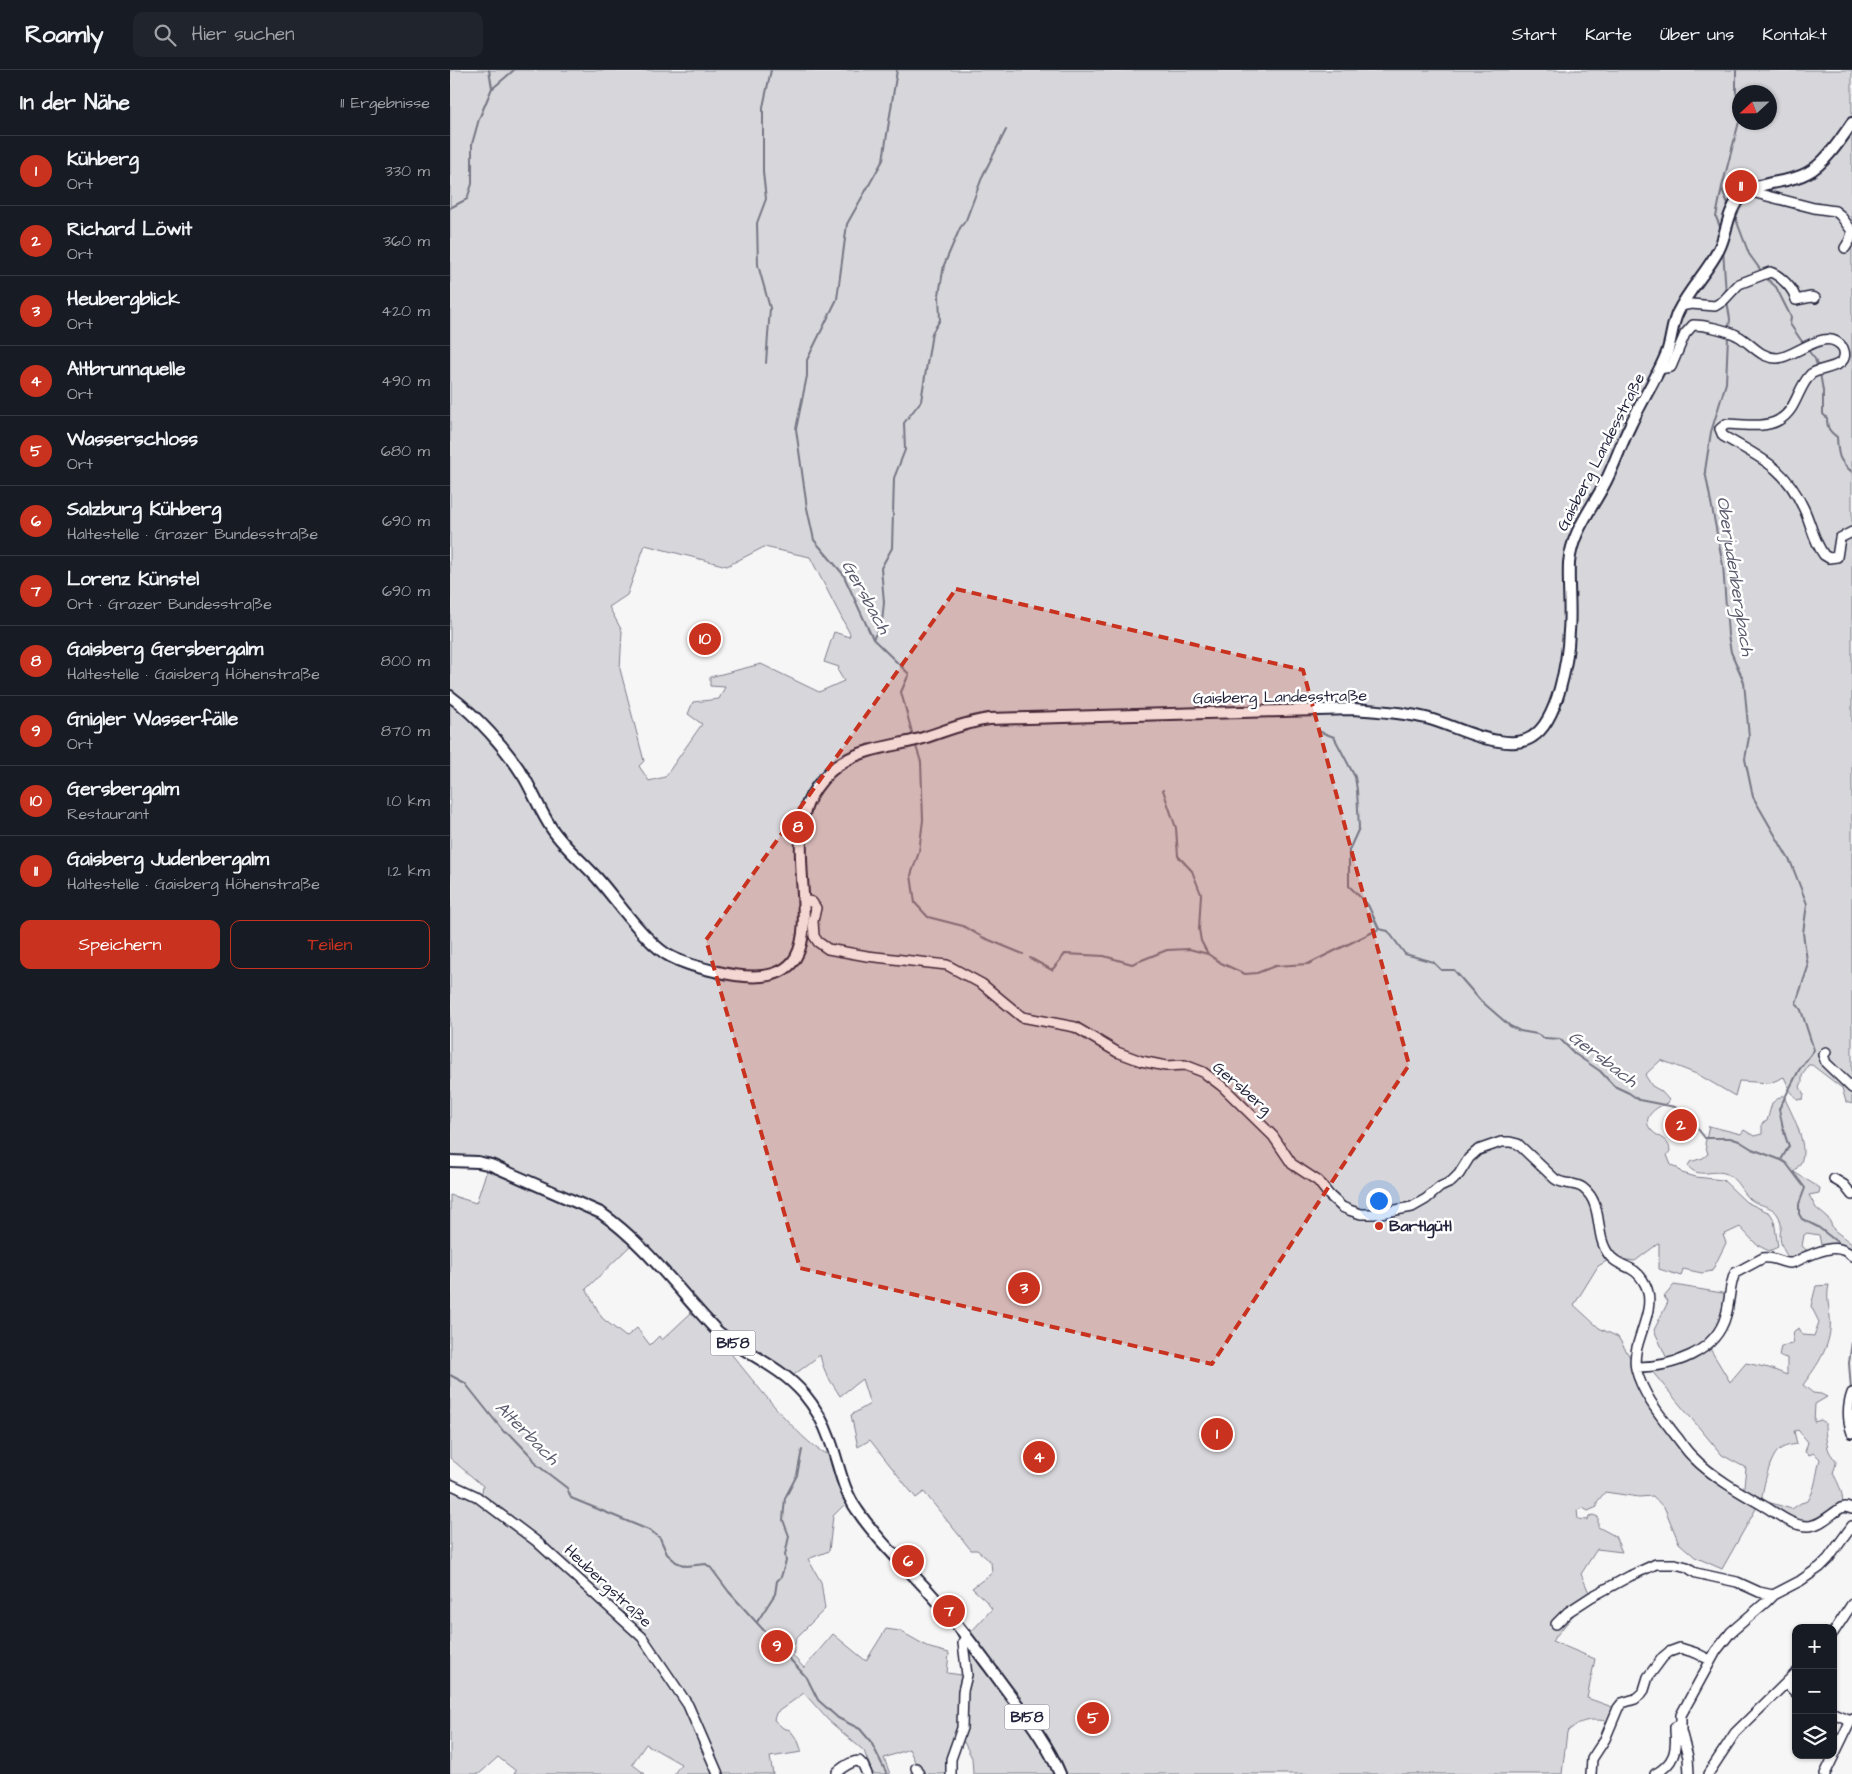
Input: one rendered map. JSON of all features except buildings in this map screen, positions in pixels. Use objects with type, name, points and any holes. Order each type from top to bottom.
[{"type":"main road","points":[[1746,192],[1760,185],[1795,178],[1809,173],[1824,159],[1852,123]]},
{"type":"main road","name":"Gaisberg Landesstraße","points":[[450,696],[480,722],[511,760],[524,777],[559,838],[658,947],[680,961],[748,978],[774,974],[785,968],[800,951],[803,938],[802,826],[806,808],[816,788],[828,774],[842,762],[868,752],[919,739],[966,723],[985,720],[1354,709],[1427,718],[1461,731],[1498,741],[1514,742],[1532,737],[1542,727],[1551,713],[1559,690],[1568,643],[1569,563],[1574,537],[1606,481],[1629,427],[1667,353],[1673,323],[1681,306],[1717,253],[1723,241],[1734,206],[1746,192]]},
{"type":"main road","name":"B158","points":[[450,1160],[491,1165],[590,1207],[613,1222],[634,1240],[718,1332],[773,1366],[794,1383],[813,1406],[831,1441],[845,1489],[857,1511],[878,1538],[966,1635],[1043,1741],[1060,1774]]},
{"type":"street","points":[[1746,192],[1835,211],[1852,231],[1850,240],[1845,248]]},
{"type":"street","points":[[1681,306],[1691,304],[1715,306],[1739,284],[1770,272],[1793,291],[1796,300],[1815,298]]},
{"type":"street","points":[[1659,370],[1672,366],[1685,334],[1693,325],[1700,325],[1733,334],[1763,354],[1777,358],[1784,357],[1819,341],[1827,340],[1838,344],[1845,353],[1845,359],[1842,364],[1837,367],[1816,371],[1811,375],[1805,382],[1793,407],[1780,420],[1762,425],[1726,424],[1720,429],[1723,436],[1771,463],[1790,483],[1803,505],[1824,555],[1828,558],[1837,557],[1840,538],[1852,532]]},
{"type":"street","name":"Gersberg","points":[[803,900],[812,902],[816,906],[812,922],[814,934],[818,942],[828,949],[947,966],[982,984],[1022,1017],[1074,1027],[1117,1052],[1141,1060],[1166,1066],[1185,1065],[1203,1072],[1220,1084],[1273,1136],[1292,1164],[1318,1181],[1329,1196],[1342,1207],[1349,1210],[1361,1214],[1375,1214],[1416,1205],[1431,1196],[1440,1187],[1451,1182],[1474,1154],[1483,1148],[1501,1142],[1518,1144],[1559,1182],[1581,1186],[1589,1194],[1596,1206],[1599,1229],[1607,1252],[1618,1262],[1632,1268],[1645,1284],[1648,1308],[1637,1353],[1636,1367]]},
{"type":"street","points":[[1826,1052],[1824,1056],[1826,1063],[1852,1088]]},
{"type":"street","points":[[1834,1178],[1844,1185],[1852,1195]]},
{"type":"street","points":[[1847,1252],[1827,1249],[1794,1262],[1767,1257],[1739,1271],[1733,1276],[1728,1309],[1723,1325],[1717,1336],[1709,1344],[1699,1351],[1668,1363],[1636,1367],[1642,1386],[1649,1399],[1690,1454],[1719,1478],[1752,1500],[1788,1520],[1806,1526],[1818,1524],[1841,1508],[1852,1509]]},
{"type":"street","points":[[1851,1396],[1848,1418],[1852,1433]]},
{"type":"street","name":"Heubergstraße","points":[[450,1484],[476,1496],[536,1540],[642,1637],[688,1705],[718,1774]]},
{"type":"street","points":[[1689,1774],[1688,1757],[1680,1724],[1681,1715],[1710,1660],[1731,1632],[1773,1595],[1811,1575],[1828,1559],[1852,1526]]},
{"type":"street","points":[[1556,1624],[1568,1612],[1591,1597],[1656,1564],[1675,1564],[1687,1567],[1696,1574],[1737,1582],[1759,1592],[1773,1595]]},
{"type":"street","points":[[1837,1627],[1852,1604]]},
{"type":"street","points":[[951,1774],[951,1759],[962,1728],[963,1691],[966,1675],[963,1642],[966,1635]]},
{"type":"street","points":[[1591,1774],[1592,1759],[1604,1739],[1618,1708],[1622,1703],[1635,1699],[1641,1694],[1648,1677],[1663,1657],[1669,1652],[1680,1648],[1710,1660]]},
{"type":"street","points":[[1708,1774],[1735,1733],[1792,1677]]},
{"type":"street","points":[[1786,1683],[1792,1689]]},
{"type":"street","points":[[1825,1774],[1852,1720],[1836,1714]]},
{"type":"street","points":[[1656,1774],[1669,1765],[1673,1758],[1675,1751],[1675,1727],[1680,1724]]},
{"type":"street","points":[[837,1774],[839,1770],[854,1761],[859,1761],[868,1774]]},
{"type":"highlighted area","points":[[956,589],[1303,670],[1409,1065],[1212,1364],[800,1268],[706,940]]},
{"type":"shaded area","points":[[450,70],[1852,70],[1852,1084],[1848,1086],[1852,1092],[1852,1104],[1846,1102],[1842,1088],[1812,1065],[1808,1065],[1802,1076],[1800,1087],[1804,1095],[1803,1099],[1797,1100],[1784,1077],[1770,1083],[1739,1081],[1735,1096],[1699,1075],[1661,1060],[1645,1075],[1652,1086],[1661,1091],[1669,1100],[1668,1103],[1651,1113],[1647,1122],[1652,1131],[1670,1147],[1667,1155],[1671,1165],[1682,1173],[1696,1177],[1723,1180],[1746,1202],[1770,1213],[1774,1220],[1778,1247],[1769,1251],[1757,1245],[1740,1227],[1723,1235],[1726,1243],[1712,1271],[1702,1273],[1683,1269],[1681,1276],[1659,1269],[1659,1243],[1635,1261],[1612,1258],[1598,1266],[1574,1305],[1599,1328],[1618,1337],[1688,1455],[1743,1495],[1746,1468],[1722,1455],[1650,1369],[1668,1361],[1654,1330],[1668,1302],[1664,1297],[1674,1285],[1728,1294],[1727,1305],[1709,1347],[1730,1382],[1746,1363],[1769,1368],[1787,1375],[1787,1358],[1779,1356],[1781,1346],[1792,1344],[1794,1331],[1799,1328],[1803,1335],[1814,1336],[1819,1322],[1811,1306],[1816,1286],[1829,1285],[1830,1327],[1827,1345],[1803,1385],[1813,1393],[1827,1397],[1815,1404],[1814,1422],[1821,1420],[1825,1423],[1828,1448],[1836,1460],[1833,1473],[1843,1502],[1837,1514],[1815,1527],[1757,1507],[1722,1569],[1695,1557],[1679,1543],[1665,1509],[1653,1496],[1639,1497],[1605,1492],[1597,1502],[1597,1507],[1588,1511],[1583,1508],[1577,1510],[1578,1519],[1588,1520],[1593,1515],[1598,1517],[1598,1527],[1615,1536],[1622,1552],[1597,1549],[1581,1574],[1590,1595],[1552,1641],[1595,1659],[1587,1698],[1615,1708],[1609,1721],[1581,1722],[1567,1732],[1562,1774],[1064,1774],[970,1636],[971,1632],[992,1609],[972,1588],[992,1573],[991,1562],[977,1550],[971,1550],[924,1492],[916,1498],[870,1440],[858,1447],[851,1415],[870,1404],[862,1379],[840,1396],[826,1372],[820,1355],[786,1381],[760,1363],[734,1350],[732,1355],[779,1412],[808,1442],[831,1455],[846,1503],[833,1516],[829,1551],[808,1559],[821,1582],[825,1609],[796,1638],[793,1656],[804,1668],[833,1634],[866,1661],[886,1629],[900,1631],[930,1648],[949,1653],[947,1673],[969,1676],[965,1642],[980,1666],[999,1685],[1031,1730],[1056,1774],[973,1774],[972,1758],[964,1742],[950,1753],[949,1774],[921,1774],[909,1749],[884,1758],[890,1774],[873,1774],[864,1751],[828,1720],[804,1693],[776,1713],[774,1720],[783,1728],[790,1730],[798,1741],[802,1752],[770,1757],[773,1774],[674,1774],[681,1764],[646,1744],[632,1764],[645,1774],[514,1774],[516,1771],[498,1757],[479,1774],[450,1774],[450,1481],[481,1497],[483,1486],[450,1458],[450,1195],[476,1203],[491,1158],[450,1155]],"holes":[[[645,545],[727,566],[764,547],[810,557],[850,634],[849,637],[834,632],[824,662],[839,667],[838,671],[844,681],[819,692],[761,664],[710,677],[710,686],[725,687],[719,699],[693,702],[688,714],[702,724],[665,777],[649,781],[639,766],[644,761],[620,669],[622,631],[609,607],[627,595]],[[633,1243],[691,1313],[662,1340],[659,1336],[650,1345],[637,1328],[626,1337],[602,1318],[586,1289]],[[1798,1430],[1808,1442],[1805,1452],[1809,1455],[1814,1453],[1820,1459],[1811,1496],[1808,1501],[1792,1509],[1764,1503],[1762,1498],[1764,1487],[1773,1459],[1779,1450],[1797,1444],[1794,1431]]]},
{"type":"shaded area","points":[[1783,1095],[1798,1128],[1803,1146],[1801,1162],[1794,1172],[1820,1188],[1819,1193],[1809,1195],[1816,1208],[1828,1218],[1834,1230],[1852,1244],[1852,1252],[1822,1249],[1819,1235],[1807,1233],[1804,1235],[1802,1246],[1810,1253],[1790,1260],[1781,1242],[1779,1218],[1773,1210],[1750,1199],[1734,1179],[1727,1174],[1717,1172],[1701,1173],[1692,1170],[1688,1166],[1690,1162],[1703,1158],[1708,1154],[1705,1144],[1709,1126],[1741,1134],[1744,1130],[1754,1136],[1762,1134],[1762,1123],[1767,1121],[1772,1103]]},
{"type":"waterway","points":[[450,208],[467,199],[472,184],[472,144],[479,119],[492,88],[489,70]]},
{"type":"waterway","points":[[493,88],[514,70]]},
{"type":"waterway","points":[[766,363],[770,308],[758,265],[757,223],[766,199],[763,172],[763,107],[771,70]]},
{"type":"waterway","name":"Gersbach","points":[[897,70],[883,160],[847,224],[837,299],[807,360],[807,376],[796,429],[807,508],[814,540],[843,574],[873,639],[909,674],[901,692],[913,736]]},
{"type":"waterway","name":"Oberjudenbergbach","points":[[1736,70],[1736,85]]},
{"type":"waterway","points":[[873,639],[882,623],[884,602],[881,568],[892,548],[894,478],[905,450],[904,423],[921,401],[932,333],[940,320],[939,295],[944,265],[960,228],[966,220],[983,175],[1006,130]]},
{"type":"waterway","name":"Oberjudenbergbach","points":[[1721,229],[1716,217],[1737,130]]},
{"type":"waterway","points":[[1722,189],[1729,206]]},
{"type":"waterway","points":[[1734,214],[1749,254],[1762,272]]},
{"type":"waterway","name":"Oberjudenbergbach","points":[[1723,249],[1726,294]]},
{"type":"waterway","points":[[1766,278],[1776,287],[1791,317],[1790,324],[1803,343]]},
{"type":"waterway","name":"Oberjudenbergbach","points":[[1727,301],[1730,319],[1729,329]]},
{"type":"waterway","name":"Oberjudenbergbach","points":[[1728,336],[1726,383],[1711,432],[1705,471],[1723,565],[1731,652],[1744,682],[1749,737],[1745,759],[1753,797],[1791,863],[1807,904],[1803,933],[1808,967],[1796,1003],[1801,1010],[1814,1050],[1799,1070],[1779,1109],[1789,1146],[1781,1160]]},
{"type":"waterway","points":[[1807,349],[1815,359],[1818,369]]},
{"type":"waterway","points":[[1820,373],[1823,391],[1823,414],[1827,418],[1829,429],[1837,437],[1838,453],[1841,460],[1852,472]]},
{"type":"waterway","points":[[1318,731],[1334,737],[1355,777],[1359,828],[1349,850],[1349,886],[1368,905],[1379,929]]},
{"type":"waterway","name":"Gersbach","points":[[915,743],[921,762],[923,820],[919,852],[911,875],[915,903],[928,917],[963,926],[982,937],[1023,954]]},
{"type":"waterway","points":[[1163,790],[1176,828],[1178,856],[1192,871],[1201,894],[1199,929],[1201,941],[1208,954]]},
{"type":"waterway","name":"Gersbach","points":[[1030,958],[1052,970],[1065,954],[1104,956],[1132,964],[1167,950],[1189,949],[1208,954],[1221,963],[1245,974],[1257,973],[1275,966],[1308,964],[1379,929],[1388,931],[1405,954],[1433,962],[1441,970],[1454,970],[1480,1000],[1510,1026],[1544,1038],[1560,1039],[1575,1054],[1600,1071],[1614,1086],[1639,1100],[1675,1107],[1691,1120],[1705,1138],[1730,1138],[1786,1163],[1805,1188],[1799,1204],[1799,1214],[1802,1219],[1818,1227],[1841,1245]]},
{"type":"waterway","name":"Gersbach","points":[[1851,1389],[1849,1363],[1852,1342]]},
{"type":"waterway","name":"Alterbach","points":[[450,1375],[465,1383],[504,1432],[511,1435],[537,1465],[567,1488],[571,1498],[651,1531],[660,1538],[667,1554],[676,1562],[686,1566],[706,1564],[711,1568],[729,1592],[807,1678],[818,1700],[838,1718],[860,1729],[871,1742],[887,1774]]},
{"type":"waterway","points":[[757,1622],[775,1594],[777,1581],[781,1577],[786,1561],[785,1555],[789,1536],[783,1520],[785,1498],[797,1475],[802,1450]]},
{"type":"place","name":"Gaisberg Judenbergalm","points":[[1741,186]]},
{"type":"place","name":"Gersbergalm","points":[[705,639]]},
{"type":"place","name":"Gaisberg Gersbergalm","points":[[798,827]]},
{"type":"place","name":"Richard Löwit","points":[[1681,1125]]},
{"type":"place","name":"Bartlgütl","points":[[1379,1226]]},
{"type":"place","name":"Heubergblick","points":[[1024,1288]]},
{"type":"place","name":"Kühberg","points":[[1217,1434]]},
{"type":"place","name":"Altbrunnquelle","points":[[1039,1457]]},
{"type":"place","name":"Salzburg Kühberg","points":[[908,1561]]},
{"type":"place","name":"Lorenz Künstel","points":[[949,1611]]},
{"type":"place","name":"Gnigler Wasserfälle","points":[[777,1646]]},
{"type":"place","name":"Wasserschloss","points":[[1093,1718]]}]
